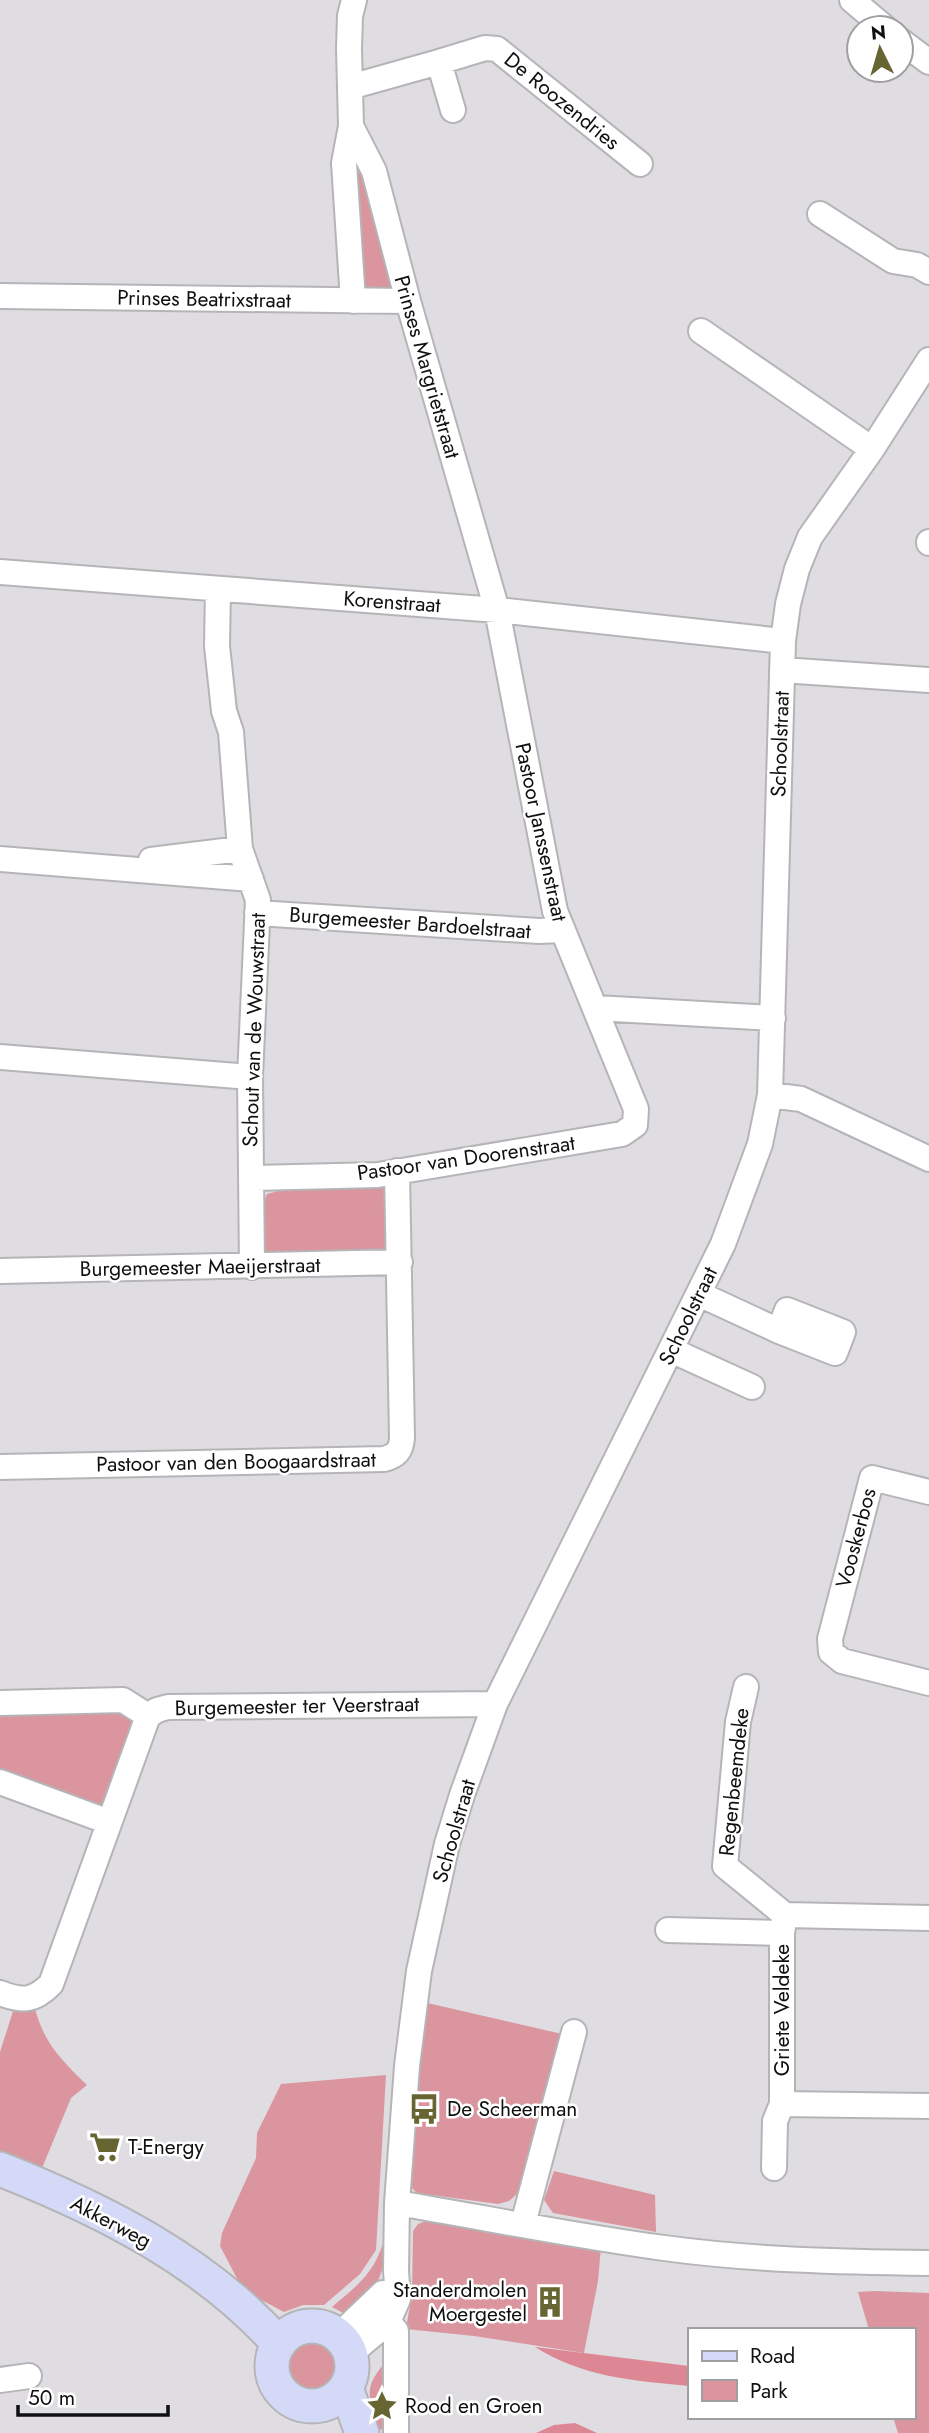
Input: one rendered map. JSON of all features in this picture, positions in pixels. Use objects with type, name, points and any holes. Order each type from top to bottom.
[{"type":"main road","name":"Akkerweg","points":[[0,2169],[111,2219],[216,2284],[289,2336]]},
{"type":"main road","points":[[320,2327],[344,2345],[352,2369],[335,2396],[311,2406],[296,2402],[279,2389],[273,2375],[272,2363],[289,2336],[320,2327]]},
{"type":"main road","points":[[335,2396],[342,2433]]},
{"type":"main road","points":[[335,2396],[362,2433]]},
{"type":"street","name":"Prinses Margrietstraat","points":[[353,301],[344,163],[351,126],[350,16],[354,0]]},
{"type":"street","points":[[852,0],[868,14]]},
{"type":"street","name":"De Roozendries","points":[[350,87],[485,48],[497,49],[640,164]]},
{"type":"street","points":[[439,62],[453,110]]},
{"type":"street","name":"Prinses Margrietstraat","points":[[351,126],[374,171],[408,302],[497,610]]},
{"type":"street","points":[[820,214],[893,261],[917,265],[929,272]]},
{"type":"street","name":"Prinses Beatrixstraat","points":[[0,296],[408,302]]},
{"type":"street","points":[[701,331],[872,449]]},
{"type":"street","name":"Schoolstraat","points":[[344,2345],[398,2299],[397,2203],[407,2066],[419,1971],[447,1844],[462,1795],[495,1704],[723,1244],[760,1144],[770,1095],[783,641],[796,569],[810,537],[929,362]]},
{"type":"street","name":"Korenstraat","points":[[0,572],[497,610],[783,641]]},
{"type":"street","name":"Schout van de Wouwstraat","points":[[218,589],[217,646],[224,711],[231,732],[237,783],[240,849],[258,900],[250,1077],[252,1267]]},
{"type":"street","name":"Pastoor Janssenstraat","points":[[497,610],[555,911],[636,1108],[635,1125]]},
{"type":"street","points":[[782,670],[929,680]]},
{"type":"street","points":[[99,866],[240,849]]},
{"type":"street","points":[[0,865],[99,866],[251,879]]},
{"type":"street","name":"Burgemeester Bardoelstraat","points":[[257,913],[539,931],[562,930]]},
{"type":"street","points":[[596,1008],[773,1018]]},
{"type":"street","points":[[0,1057],[250,1077]]},
{"type":"street","points":[[770,1095],[801,1099],[929,1159]]},
{"type":"street","name":"Pastoor van Doorenstraat","points":[[251,1178],[378,1175],[622,1134],[635,1125]]},
{"type":"street","name":"Pastoor van den Boogaardstraat","points":[[0,1467],[384,1460],[394,1457],[401,1448],[402,1438],[397,1171]]},
{"type":"street","name":"Burgemeester Maeijerstraat","points":[[0,1271],[400,1262]]},
{"type":"street","points":[[699,1294],[779,1331]]},
{"type":"street","points":[[671,1350],[752,1387]]},
{"type":"street","name":"Vooskerbos","points":[[928,1489],[872,1478],[830,1639],[831,1652],[842,1661],[929,1683]]},
{"type":"street","name":"Regenbeemdeke","points":[[746,1687],[738,1722],[724,1866],[783,1924]]},
{"type":"street","points":[[0,1703],[123,1700],[148,1716]]},
{"type":"street","name":"Burgemeester ter Veerstraat","points":[[0,1993],[16,1999],[38,1996],[51,1984],[148,1716],[157,1710],[168,1707],[495,1704]]},
{"type":"street","points":[[0,1782],[108,1822]]},
{"type":"street","points":[[668,1930],[929,1917]]},
{"type":"street","name":"Griete Veldeke","points":[[774,2168],[775,2121],[782,2104],[783,1924]]},
{"type":"street","points":[[523,2224],[574,2032]]},
{"type":"street","name":"Griete Veldeke","points":[[782,2104],[929,2106]]},
{"type":"street","points":[[397,2203],[663,2248],[844,2262],[929,2263]]},
{"type":"street","points":[[381,2313],[396,2331],[396,2433]]},
{"type":"street","points":[[0,2380],[29,2376]]},
{"type":"green space","points":[[357,159],[368,189],[394,286],[390,290],[373,291],[364,285],[355,169]]},
{"type":"green space","points":[[385,1187],[387,1250],[266,1257],[262,1216],[267,1194],[278,1191]]},
{"type":"green space","points":[[137,1711],[107,1809],[0,1772],[0,1713]]},
{"type":"green space","points":[[423,2002],[562,2034],[523,2189],[509,2201],[498,2204],[417,2193],[411,2187],[415,2091]]},
{"type":"green space","points":[[15,2005],[34,2005],[48,2040],[87,2085],[71,2098],[40,2173],[0,2155],[0,2052]]},
{"type":"green space","points":[[386,2075],[376,2250],[360,2274],[324,2305],[303,2305],[284,2312],[243,2290],[220,2246],[222,2233],[256,2158],[257,2133],[281,2084]]},
{"type":"green space","points":[[554,2171],[655,2195],[656,2232],[553,2213],[544,2200]]},
{"type":"green space","points":[[429,2220],[601,2247],[598,2281],[584,2353],[474,2336],[406,2329],[412,2293],[413,2231],[418,2224]]},
{"type":"green space","points":[[385,2237],[385,2262],[372,2297],[345,2314],[332,2307],[371,2269]]},
{"type":"green space","points":[[858,2292],[929,2293],[929,2433],[898,2433],[894,2419],[915,2419],[915,2328],[868,2328]]},
{"type":"green space","points":[[313,2339],[323,2341],[331,2347],[337,2355],[337,2375],[331,2383],[323,2389],[313,2391],[303,2389],[295,2383],[289,2375],[287,2365],[289,2355],[295,2347],[303,2341]]},
{"type":"green space","points":[[390,2357],[390,2430],[379,2429],[370,2391],[375,2376]]},
{"type":"shaded area","points":[[535,2347],[688,2366],[688,2386],[609,2376],[553,2357]]},
{"type":"shaded area","points":[[575,2423],[597,2433],[536,2433],[554,2425]]},
{"type":"place","name":"De Scheerman","points":[[424,2109]]},
{"type":"place","name":"T-Energy","points":[[105,2147]]},
{"type":"place","name":"Standerdmolen Moergestel","points":[[550,2302]]},
{"type":"place","name":"Rood en Groen","points":[[382,2406]]}]
